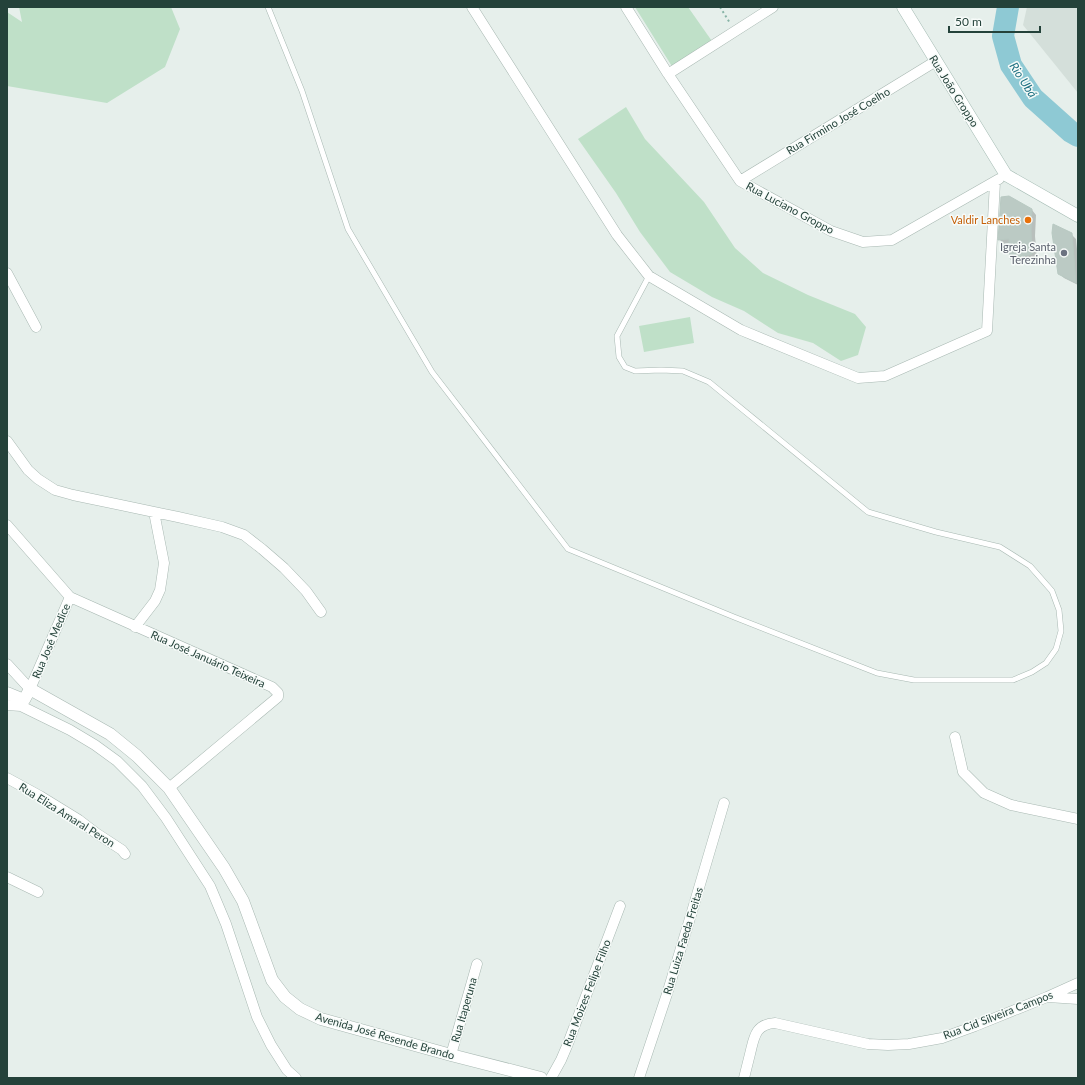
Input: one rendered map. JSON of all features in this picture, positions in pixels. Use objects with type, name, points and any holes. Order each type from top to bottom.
[{"type":"street","points":[[472,7],[617,235],[649,276],[740,330],[858,378],[884,376],[988,331],[995,182]]},
{"type":"street","name":"Rua Luciano Groppo","points":[[626,7],[668,74],[740,181],[830,231],[863,242],[892,240],[1006,175]]},
{"type":"street","points":[[668,74],[773,7]]},
{"type":"street","name":"Rua João Groppo","points":[[903,7],[1006,175]]},
{"type":"street","name":"Rua Firmino José Coelho","points":[[740,181],[936,61]]},
{"type":"street","points":[[1006,175],[1078,216]]},
{"type":"street","points":[[7,273],[36,327]]},
{"type":"street","points":[[7,441],[28,470],[38,479],[55,490],[222,527],[244,535],[284,568],[306,591],[321,612]]},
{"type":"street","points":[[135,626],[155,601],[160,590],[164,563],[154,512]]},
{"type":"street","name":"Rua José Medice","points":[[7,525],[70,597],[23,703]]},
{"type":"street","name":"Rua José Januário Teixeira","points":[[70,597],[272,687],[278,693],[278,697],[169,788]]},
{"type":"street","points":[[7,664],[30,689]]},
{"type":"street","name":"Avenida José Resende Brando","points":[[30,689],[110,734],[137,756],[169,788],[224,868],[243,901],[272,980],[285,997],[300,1009],[320,1019],[541,1078]]},
{"type":"street","points":[[7,692],[95,745],[117,761],[142,786],[166,818],[210,886],[226,924],[257,1016],[271,1045],[287,1070],[296,1078]]},
{"type":"street","points":[[7,705],[23,703]]},
{"type":"street","points":[[955,737],[963,772],[984,793],[1011,806],[1078,818]]},
{"type":"street","name":"Rua Eliza Amaral Peron","points":[[7,778],[79,820],[122,850],[125,854]]},
{"type":"street","name":"Rua Luiza Faeda Freitas","points":[[639,1078],[692,915],[724,803]]},
{"type":"street","points":[[7,877],[38,892]]},
{"type":"street","name":"Rua Moizes Felipe Filho","points":[[551,1078],[567,1046],[620,906]]},
{"type":"street","name":"Rua Itaperuna","points":[[451,1055],[477,964]]},
{"type":"street","name":"Rua Cid Silveira Campos","points":[[744,1078],[755,1035],[761,1027],[765,1025],[775,1023],[868,1044],[909,1044],[949,1036],[1078,983]]},
{"type":"street","points":[[1047,997],[1078,999]]},
{"type":"lane","points":[[268,7],[302,91],[348,229],[432,372],[568,549],[734,617],[877,673],[914,680],[1013,680],[1032,672],[1046,663],[1056,649],[1061,631],[1060,610],[1052,591],[1030,566],[1000,547],[936,532],[868,512],[709,382],[683,371],[635,371],[625,367],[619,356],[617,336],[649,276]]},
{"type":"path","points":[[720,7],[735,31]]},
{"type":"shaded area","points":[[1027,7],[1078,7],[1078,93],[1023,25]]},
{"type":"green space","points":[[19,7],[171,7],[180,29],[165,67],[107,103],[7,86],[7,12],[22,22]]},
{"type":"green space","points":[[635,7],[688,7],[714,44],[673,68]]},
{"type":"green space","points":[[626,107],[645,139],[704,202],[735,248],[763,273],[808,295],[855,314],[866,327],[858,355],[841,361],[813,343],[778,333],[744,311],[712,297],[670,272],[640,232],[616,193],[578,139]]},
{"type":"green space","points":[[690,317],[694,343],[644,352],[639,326]]},
{"type":"building","points":[[1009,196],[1032,209],[1032,254],[1010,259],[1009,239],[998,240],[1001,197]]},
{"type":"building","name":"Igreja Santa Terezinha","points":[[1053,224],[1072,233],[1076,283],[1058,274],[1052,233]]},
{"type":"waterway","name":"Rio Ubá","points":[[1008,7],[1003,36],[1011,65],[1033,98],[1071,132],[1078,136]]},
{"type":"place","name":"Valdir Lanches","points":[[1028,220]]},
{"type":"place","name":"Igreja Santa Terezinha","points":[[1064,253]]}]
